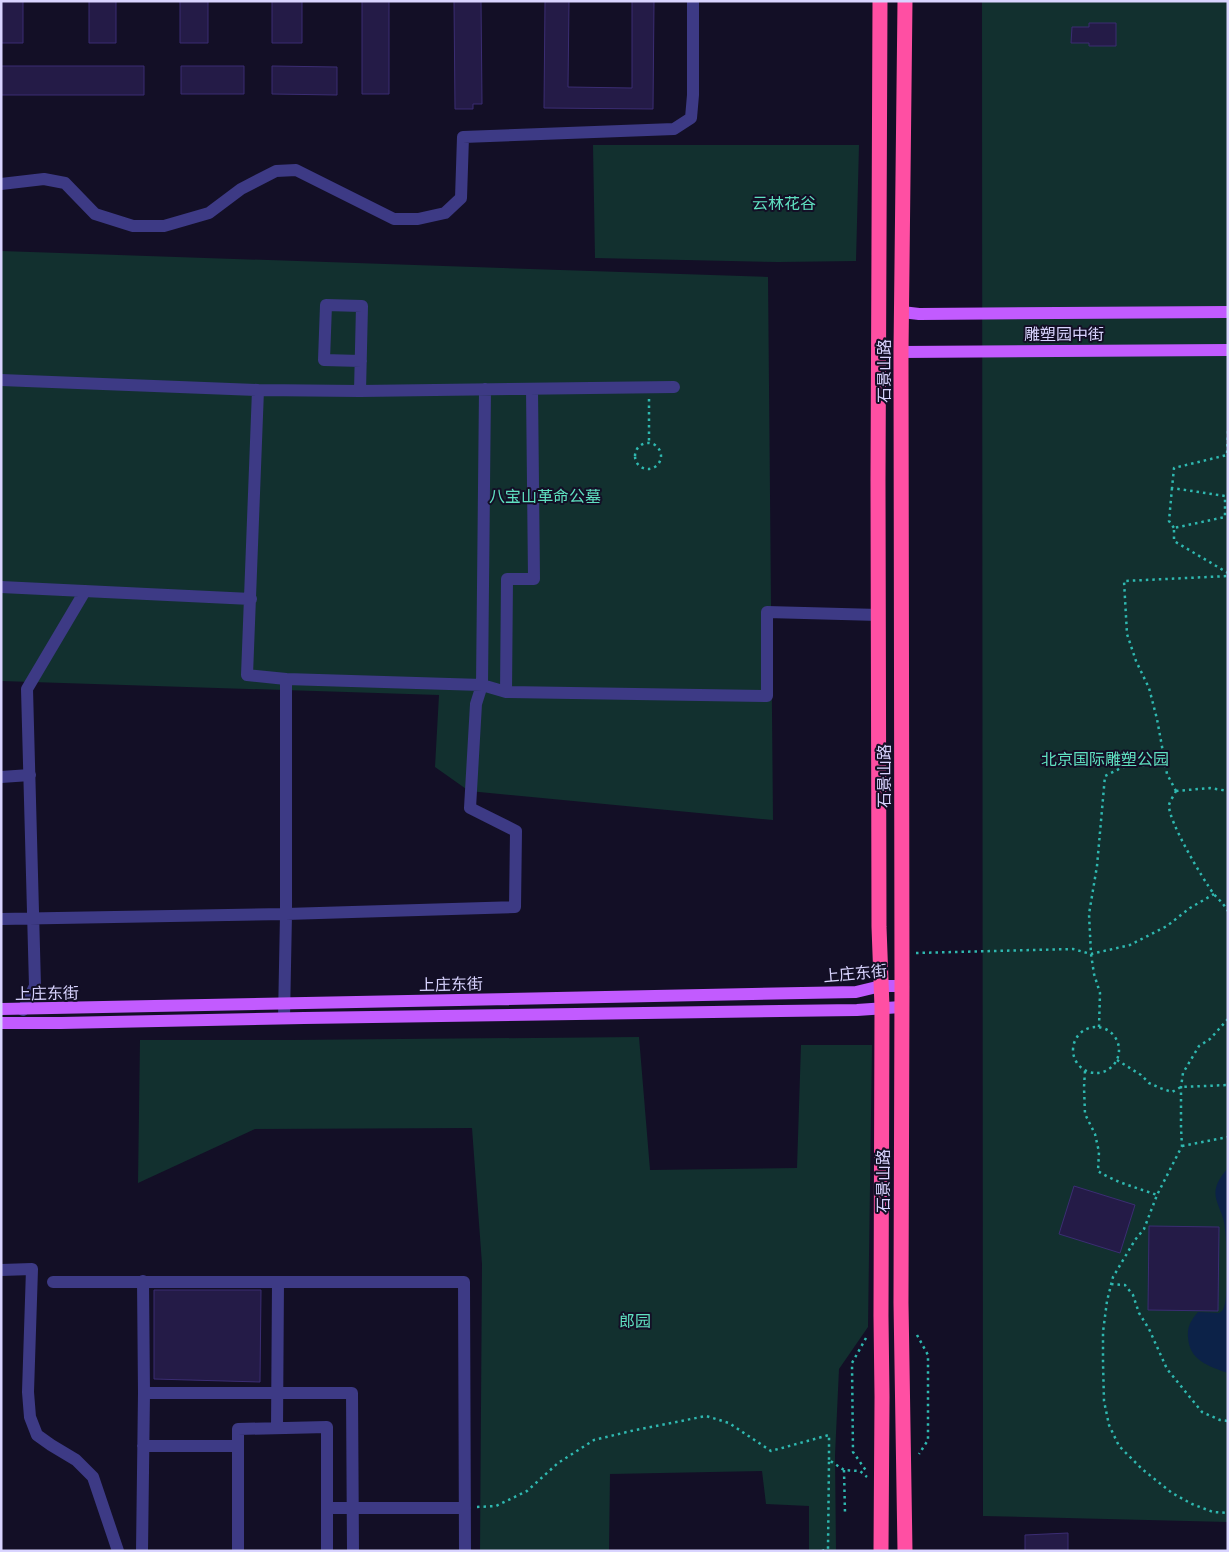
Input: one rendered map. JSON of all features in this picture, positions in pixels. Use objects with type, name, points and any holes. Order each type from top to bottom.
[{"type":"highway","name":"石景山路","points":[[880,1],[878,413],[879,927],[882,1007],[881,1551]]},
{"type":"highway","name":"石景山路","points":[[905,1],[901,352],[901,1312],[905,1551]]},
{"type":"main road","name":"雕塑园中街","points":[[902,312],[918,314],[1228,312]]},
{"type":"main road","name":"雕塑园中街","points":[[901,352],[1228,350]]},
{"type":"main road","name":"上庄东街","points":[[1,1009],[856,992],[881,986],[902,986]]},
{"type":"main road","name":"上庄东街","points":[[1,1023],[857,1010],[901,1007]]},
{"type":"street","points":[[1,184],[44,179],[65,183],[95,214],[132,226],[164,226],[209,213],[241,189],[276,171],[296,170],[394,219],[418,219],[445,213],[461,198],[463,137],[674,129],[691,118],[693,95],[693,1]]},
{"type":"street","points":[[360,391],[361,361],[362,306],[326,305],[324,360],[361,361]]},
{"type":"street","points":[[1,380],[258,390],[360,391],[674,386]]},
{"type":"street","points":[[1,920],[515,907],[516,831],[470,808],[476,704],[482,685],[485,389]]},
{"type":"street","points":[[506,692],[507,579],[534,579],[532,389]]},
{"type":"street","points":[[258,390],[247,675],[286,679],[482,685],[506,692],[766,696],[766,612],[879,615]]},
{"type":"street","points":[[1,587],[250,599]]},
{"type":"street","points":[[23,1010],[35,986],[27,689],[84,591]]},
{"type":"street","points":[[284,1018],[286,679]]},
{"type":"street","points":[[1,777],[30,775]]},
{"type":"street","points":[[1,1270],[32,1269],[28,1392],[30,1417],[37,1435],[76,1460],[92,1477],[118,1551]]},
{"type":"street","points":[[52,1282],[464,1282],[465,1551]]},
{"type":"street","points":[[142,1551],[143,1282]]},
{"type":"street","points":[[277,1428],[278,1282]]},
{"type":"street","points":[[144,1393],[352,1393],[353,1551]]},
{"type":"street","points":[[238,1551],[238,1429],[327,1427],[327,1551]]},
{"type":"street","points":[[143,1446],[238,1446]]},
{"type":"street","points":[[327,1508],[465,1508]]},
{"type":"path","points":[[649,387],[649,443]]},
{"type":"path","points":[[1228,431],[1228,455],[1174,468],[1169,521],[1174,528],[1174,541],[1228,574]]},
{"type":"path","points":[[649,443],[659,448],[661,457],[655,468],[647,469],[636,463],[635,454],[639,446],[649,443]]},
{"type":"path","points":[[1172,488],[1225,496]]},
{"type":"path","points":[[1174,528],[1225,517],[1225,496],[1228,492]]},
{"type":"path","points":[[1176,791],[1167,774],[1158,720],[1149,688],[1136,661],[1127,634],[1124,581],[1228,574]]},
{"type":"path","points":[[1099,1028],[1100,993],[1094,974],[1091,954],[1089,914],[1097,866],[1105,776],[1123,767],[1165,763]]},
{"type":"path","points":[[1176,791],[1210,788],[1228,791]]},
{"type":"path","points":[[1176,791],[1169,804],[1171,816],[1198,871],[1228,911]]},
{"type":"path","points":[[902,954],[1073,949],[1091,954],[1130,945],[1167,926],[1190,908],[1214,894]]},
{"type":"path","points":[[1228,1019],[1210,1039],[1199,1046],[1183,1073],[1181,1087],[1182,1146],[1157,1196],[1144,1229],[1135,1240],[1113,1277],[1107,1301],[1103,1332],[1104,1401],[1109,1425],[1119,1446],[1172,1493],[1192,1504],[1214,1512],[1228,1513]]},
{"type":"path","points":[[1092,1028],[1106,1030],[1116,1039],[1119,1046],[1117,1060],[1107,1071],[1092,1073],[1085,1071],[1075,1059],[1074,1043],[1084,1031],[1092,1028]]},
{"type":"path","points":[[1117,1060],[1160,1088],[1172,1092],[1181,1087],[1228,1085]]},
{"type":"path","points":[[1085,1071],[1085,1114],[1095,1134],[1099,1152],[1098,1171],[1110,1179],[1124,1182],[1157,1196]]},
{"type":"path","points":[[1182,1146],[1227,1139]]},
{"type":"path","points":[[1111,1284],[1125,1285],[1132,1295],[1167,1369],[1187,1395],[1202,1412],[1228,1422]]},
{"type":"path","points":[[881,1316],[852,1363],[852,1442],[853,1452],[863,1467],[882,1488]]},
{"type":"path","points":[[914,1329],[928,1355],[928,1440],[918,1456]]},
{"type":"path","points":[[465,1508],[496,1506],[527,1491],[558,1462],[594,1440],[706,1416],[729,1423],[771,1451],[829,1435],[828,1549],[822,1551]]},
{"type":"path","points":[[829,1460],[844,1470],[860,1470],[868,1477]]},
{"type":"path","points":[[844,1470],[845,1513]]},
{"type":"green space","name":"北京国际雕塑公园","points":[[982,1],[1228,1],[1228,1522],[983,1516]]},
{"type":"green space","name":"云林花谷","points":[[593,145],[859,145],[856,261],[778,262],[595,258]]},
{"type":"green space","name":"八宝山革命公墓","points":[[1,251],[768,277],[773,820],[469,791],[435,767],[439,695],[1,681]]},
{"type":"green space","name":"郎园","points":[[639,1037],[650,1170],[797,1168],[801,1045],[872,1045],[868,1327],[839,1369],[835,1455],[836,1551],[809,1551],[809,1506],[766,1504],[762,1471],[610,1474],[609,1551],[480,1551],[482,1264],[472,1128],[255,1129],[138,1183],[140,1040]]},
{"type":"water","points":[[1228,1168],[1228,1373],[1207,1365],[1196,1357],[1189,1345],[1188,1330],[1198,1312],[1219,1313],[1224,1307],[1226,1300],[1226,1240],[1224,1222],[1215,1192],[1219,1180]]},
{"type":"building","points":[[1,1],[23,1],[23,43],[1,43]]},
{"type":"building","points":[[89,1],[116,1],[116,43],[89,43]]},
{"type":"building","points":[[180,1],[208,1],[208,43],[180,43]]},
{"type":"building","points":[[272,1],[302,1],[302,43],[272,43]]},
{"type":"building","points":[[362,1],[389,1],[389,94],[362,94]]},
{"type":"building","points":[[454,1],[481,1],[482,104],[473,104],[473,109],[455,109]]},
{"type":"building","points":[[545,1],[569,1],[568,87],[632,88],[632,1],[654,1],[653,109],[544,108]]},
{"type":"building","points":[[1089,23],[1116,23],[1116,46],[1089,46],[1089,43],[1071,43],[1072,27],[1089,27]]},
{"type":"building","points":[[1,66],[144,66],[144,95],[1,95]]},
{"type":"building","points":[[181,66],[244,66],[244,94],[181,94]]},
{"type":"building","points":[[272,66],[337,67],[337,95],[272,94]]},
{"type":"building","points":[[1074,1186],[1135,1205],[1120,1253],[1059,1234]]},
{"type":"building","points":[[1149,1226],[1219,1227],[1218,1311],[1148,1310]]},
{"type":"building","points":[[154,1290],[261,1290],[260,1382],[154,1379]]},
{"type":"building","points":[[1068,1533],[1068,1551],[1025,1551],[1025,1535]]}]
